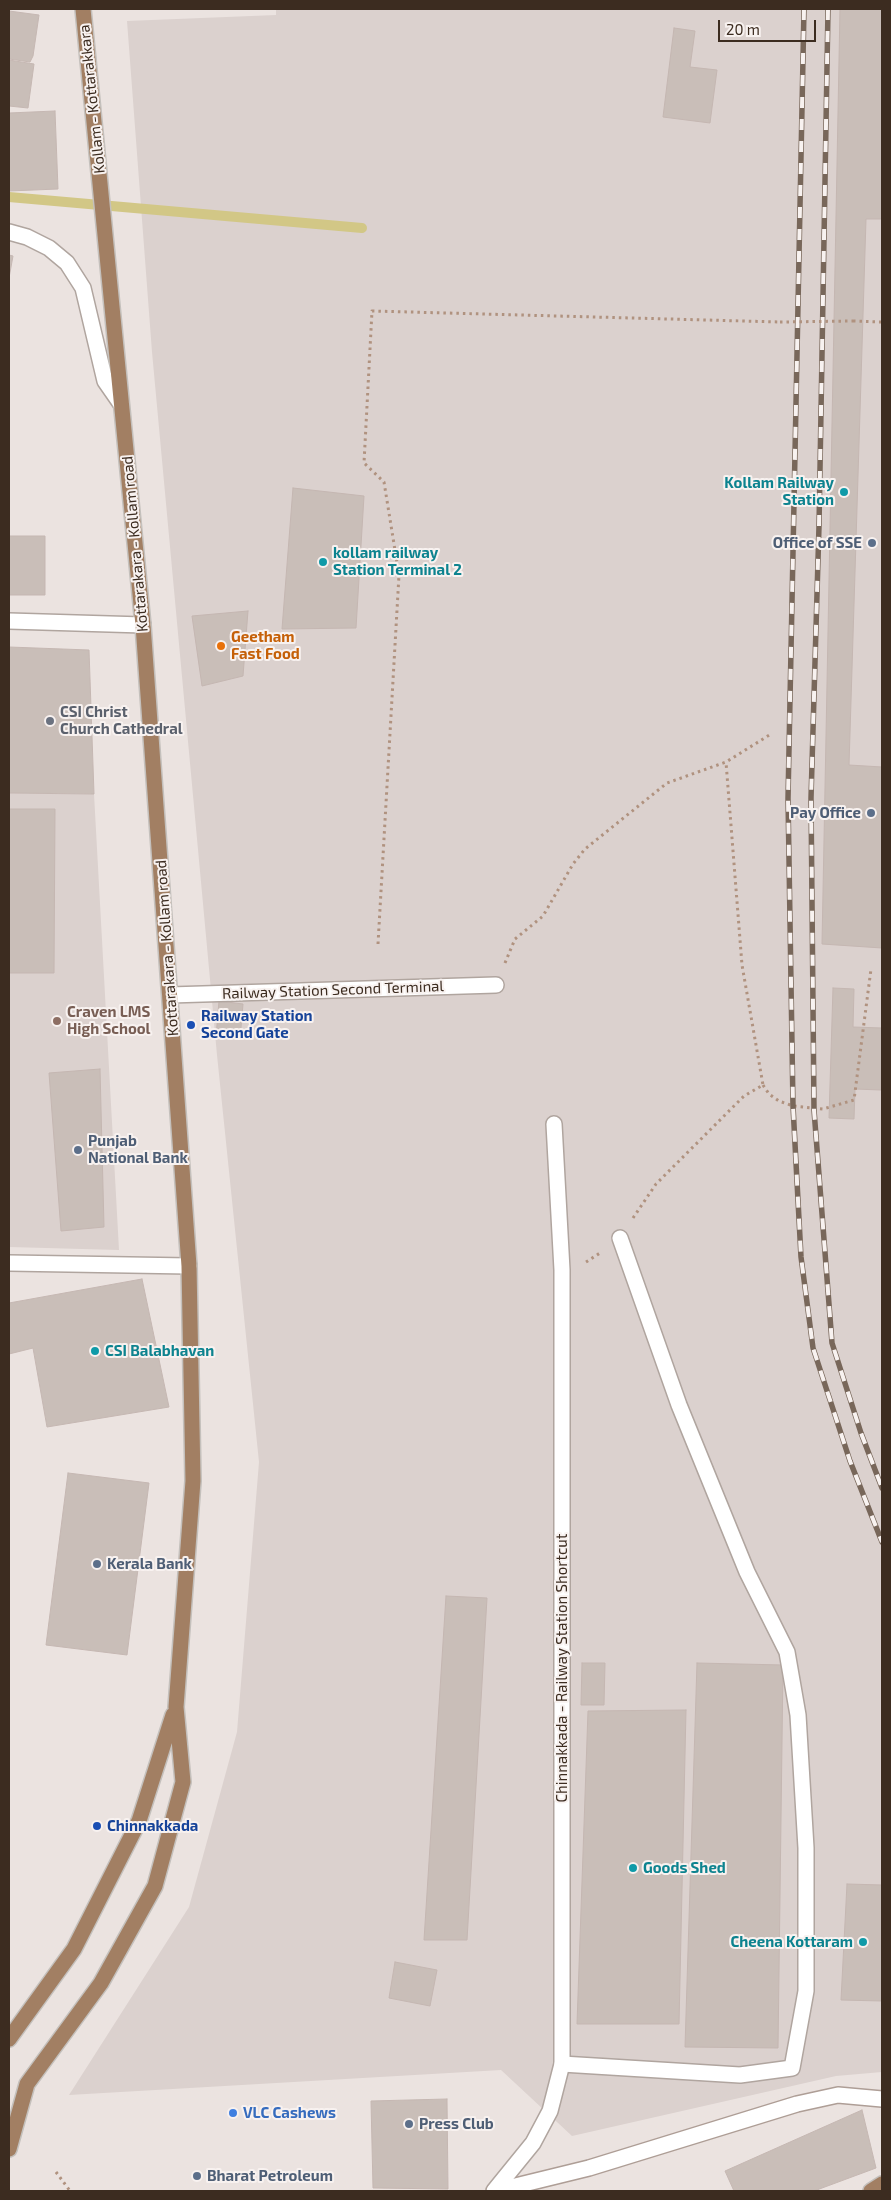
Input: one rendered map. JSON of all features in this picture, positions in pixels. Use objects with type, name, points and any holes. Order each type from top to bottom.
[{"type":"main road","name":"Kollam - Kottarakkara","points":[[83,9],[101,190]]},
{"type":"main road","name":"Kottarakara - Kollam road","points":[[101,190],[143,625],[189,1266],[193,1481],[176,1707]]},
{"type":"main road","points":[[9,2039],[74,1949],[139,1821],[176,1707]]},
{"type":"main road","points":[[9,2148],[27,2084],[101,1983],[155,1886],[183,1782],[176,1707]]},
{"type":"street","points":[[9,232],[49,248],[67,263],[83,288],[105,381],[121,404]]},
{"type":"street","points":[[9,621],[143,625]]},
{"type":"street","name":"Railway Station Second Terminal","points":[[170,995],[496,985]]},
{"type":"street","name":"Chinnakkada - Railway Station Shortcut","points":[[495,2191],[533,2143],[550,2111],[562,2064],[562,1270],[554,1124]]},
{"type":"street","points":[[562,2064],[740,2075],[792,2068],[806,1991],[805,1838],[798,1715],[787,1652],[747,1572],[679,1405],[620,1238]]},
{"type":"street","points":[[9,1263],[189,1266]]},
{"type":"street","points":[[495,2191],[589,2168],[797,2104],[838,2095],[882,2098]]},
{"type":"path","points":[[378,944],[399,574],[384,482],[364,463],[372,311],[780,322],[882,322]]},
{"type":"path","points":[[496,985],[515,939],[543,916],[573,864],[585,849],[667,783],[726,762],[771,734]]},
{"type":"path","points":[[726,762],[742,965],[763,1085],[769,1094],[779,1101],[793,1106],[823,1110],[854,1100],[871,969]]},
{"type":"path","points":[[562,1270],[585,1263],[620,1238],[656,1184],[744,1096],[763,1085]]},
{"type":"path","points":[[56,2172],[70,2191]]},
{"type":"shaded area","points":[[276,9],[882,9],[882,2072],[836,2076],[572,2136],[501,2070],[69,2095],[189,1907],[237,1732],[259,1462],[217,1055],[152,352],[127,21],[276,15]]},
{"type":"shaded area","name":"Craven LMS High School","points":[[9,793],[94,794],[119,1250],[9,1247]]},
{"type":"building","name":"Kollam Railway Station","points":[[840,9],[882,9],[882,219],[866,219],[849,765],[882,767],[882,948],[822,944]]},
{"type":"building","points":[[9,11],[39,15],[33,56],[30,62],[9,59]]},
{"type":"building","points":[[674,28],[695,31],[690,67],[717,70],[710,123],[663,117]]},
{"type":"building","points":[[9,60],[34,64],[28,108],[9,106]]},
{"type":"building","points":[[55,111],[58,189],[9,191],[9,113]]},
{"type":"building","points":[[9,255],[13,256],[9,278]]},
{"type":"building","name":"kollam railway Station Terminal 2","points":[[293,488],[364,496],[356,628],[282,629]]},
{"type":"building","points":[[9,536],[45,536],[45,595],[9,595]]},
{"type":"building","name":"Geetham Fast Food","points":[[248,611],[243,676],[202,686],[192,616]]},
{"type":"building","name":"CSI Christ Church Cathedral","points":[[9,647],[89,650],[94,794],[9,793]]},
{"type":"building","name":"Craven LMS High School","points":[[9,809],[55,809],[54,973],[9,973]]},
{"type":"building","points":[[833,988],[854,989],[853,1027],[882,1028],[881,1090],[855,1089],[854,1119],[829,1118]]},
{"type":"building","points":[[219,1001],[243,1004],[240,1039],[216,1037]]},
{"type":"building","name":"Punjab National Bank","points":[[100,1069],[104,1227],[61,1231],[49,1073]]},
{"type":"building","name":"CSI Balabhavan","points":[[142,1279],[169,1407],[47,1427],[33,1348],[9,1354],[9,1303]]},
{"type":"building","name":"Kerala Bank","points":[[68,1473],[149,1483],[127,1655],[46,1645]]},
{"type":"building","points":[[446,1596],[487,1598],[467,1940],[424,1940]]},
{"type":"building","points":[[582,1663],[605,1663],[604,1705],[581,1705]]},
{"type":"building","points":[[697,1663],[783,1665],[778,2048],[685,2047]]},
{"type":"building","name":"Goods Shed","points":[[686,1710],[679,2024],[577,2024],[588,1711]]},
{"type":"building","name":"Cheena Kottaram","points":[[847,1884],[882,1885],[882,2001],[841,2000]]},
{"type":"building","points":[[395,1962],[437,1970],[430,2006],[389,1998]]},
{"type":"building","name":"Press Club","points":[[447,2099],[448,2189],[373,2188],[371,2101]]},
{"type":"building","points":[[862,2110],[876,2168],[814,2191],[734,2191],[725,2171]]},
{"type":"waterway","points":[[9,197],[362,228]]},
{"type":"railway","points":[[804,9],[788,798],[793,1106],[801,1257],[813,1348],[850,1461],[882,1542]]},
{"type":"railway","points":[[828,9],[819,526],[811,798],[814,1110],[832,1343],[861,1433],[882,1488]]},
{"type":"place","name":"Kollam Railway Station","points":[[844,492]]},
{"type":"place","name":"Office of SSE","points":[[872,543]]},
{"type":"place","name":"kollam railway Station Terminal 2","points":[[323,562]]},
{"type":"place","name":"Geetham Fast Food","points":[[221,646]]},
{"type":"place","name":"CSI Christ Church Cathedral","points":[[50,721]]},
{"type":"place","name":"Pay Office","points":[[871,813]]},
{"type":"place","name":"Craven LMS High School","points":[[57,1021]]},
{"type":"place","name":"Railway Station Second Gate","points":[[191,1025]]},
{"type":"place","name":"Punjab National Bank","points":[[78,1150]]},
{"type":"place","name":"CSI Balabhavan","points":[[95,1351]]},
{"type":"place","name":"Kerala Bank","points":[[97,1564]]},
{"type":"place","name":"Chinnakkada","points":[[97,1826]]},
{"type":"place","name":"Goods Shed","points":[[633,1868]]},
{"type":"place","name":"Cheena Kottaram","points":[[863,1942]]},
{"type":"place","name":"VLC Cashews","points":[[233,2113]]},
{"type":"place","name":"Press Club","points":[[409,2124]]},
{"type":"place","name":"Bharat Petroleum","points":[[197,2176]]}]
